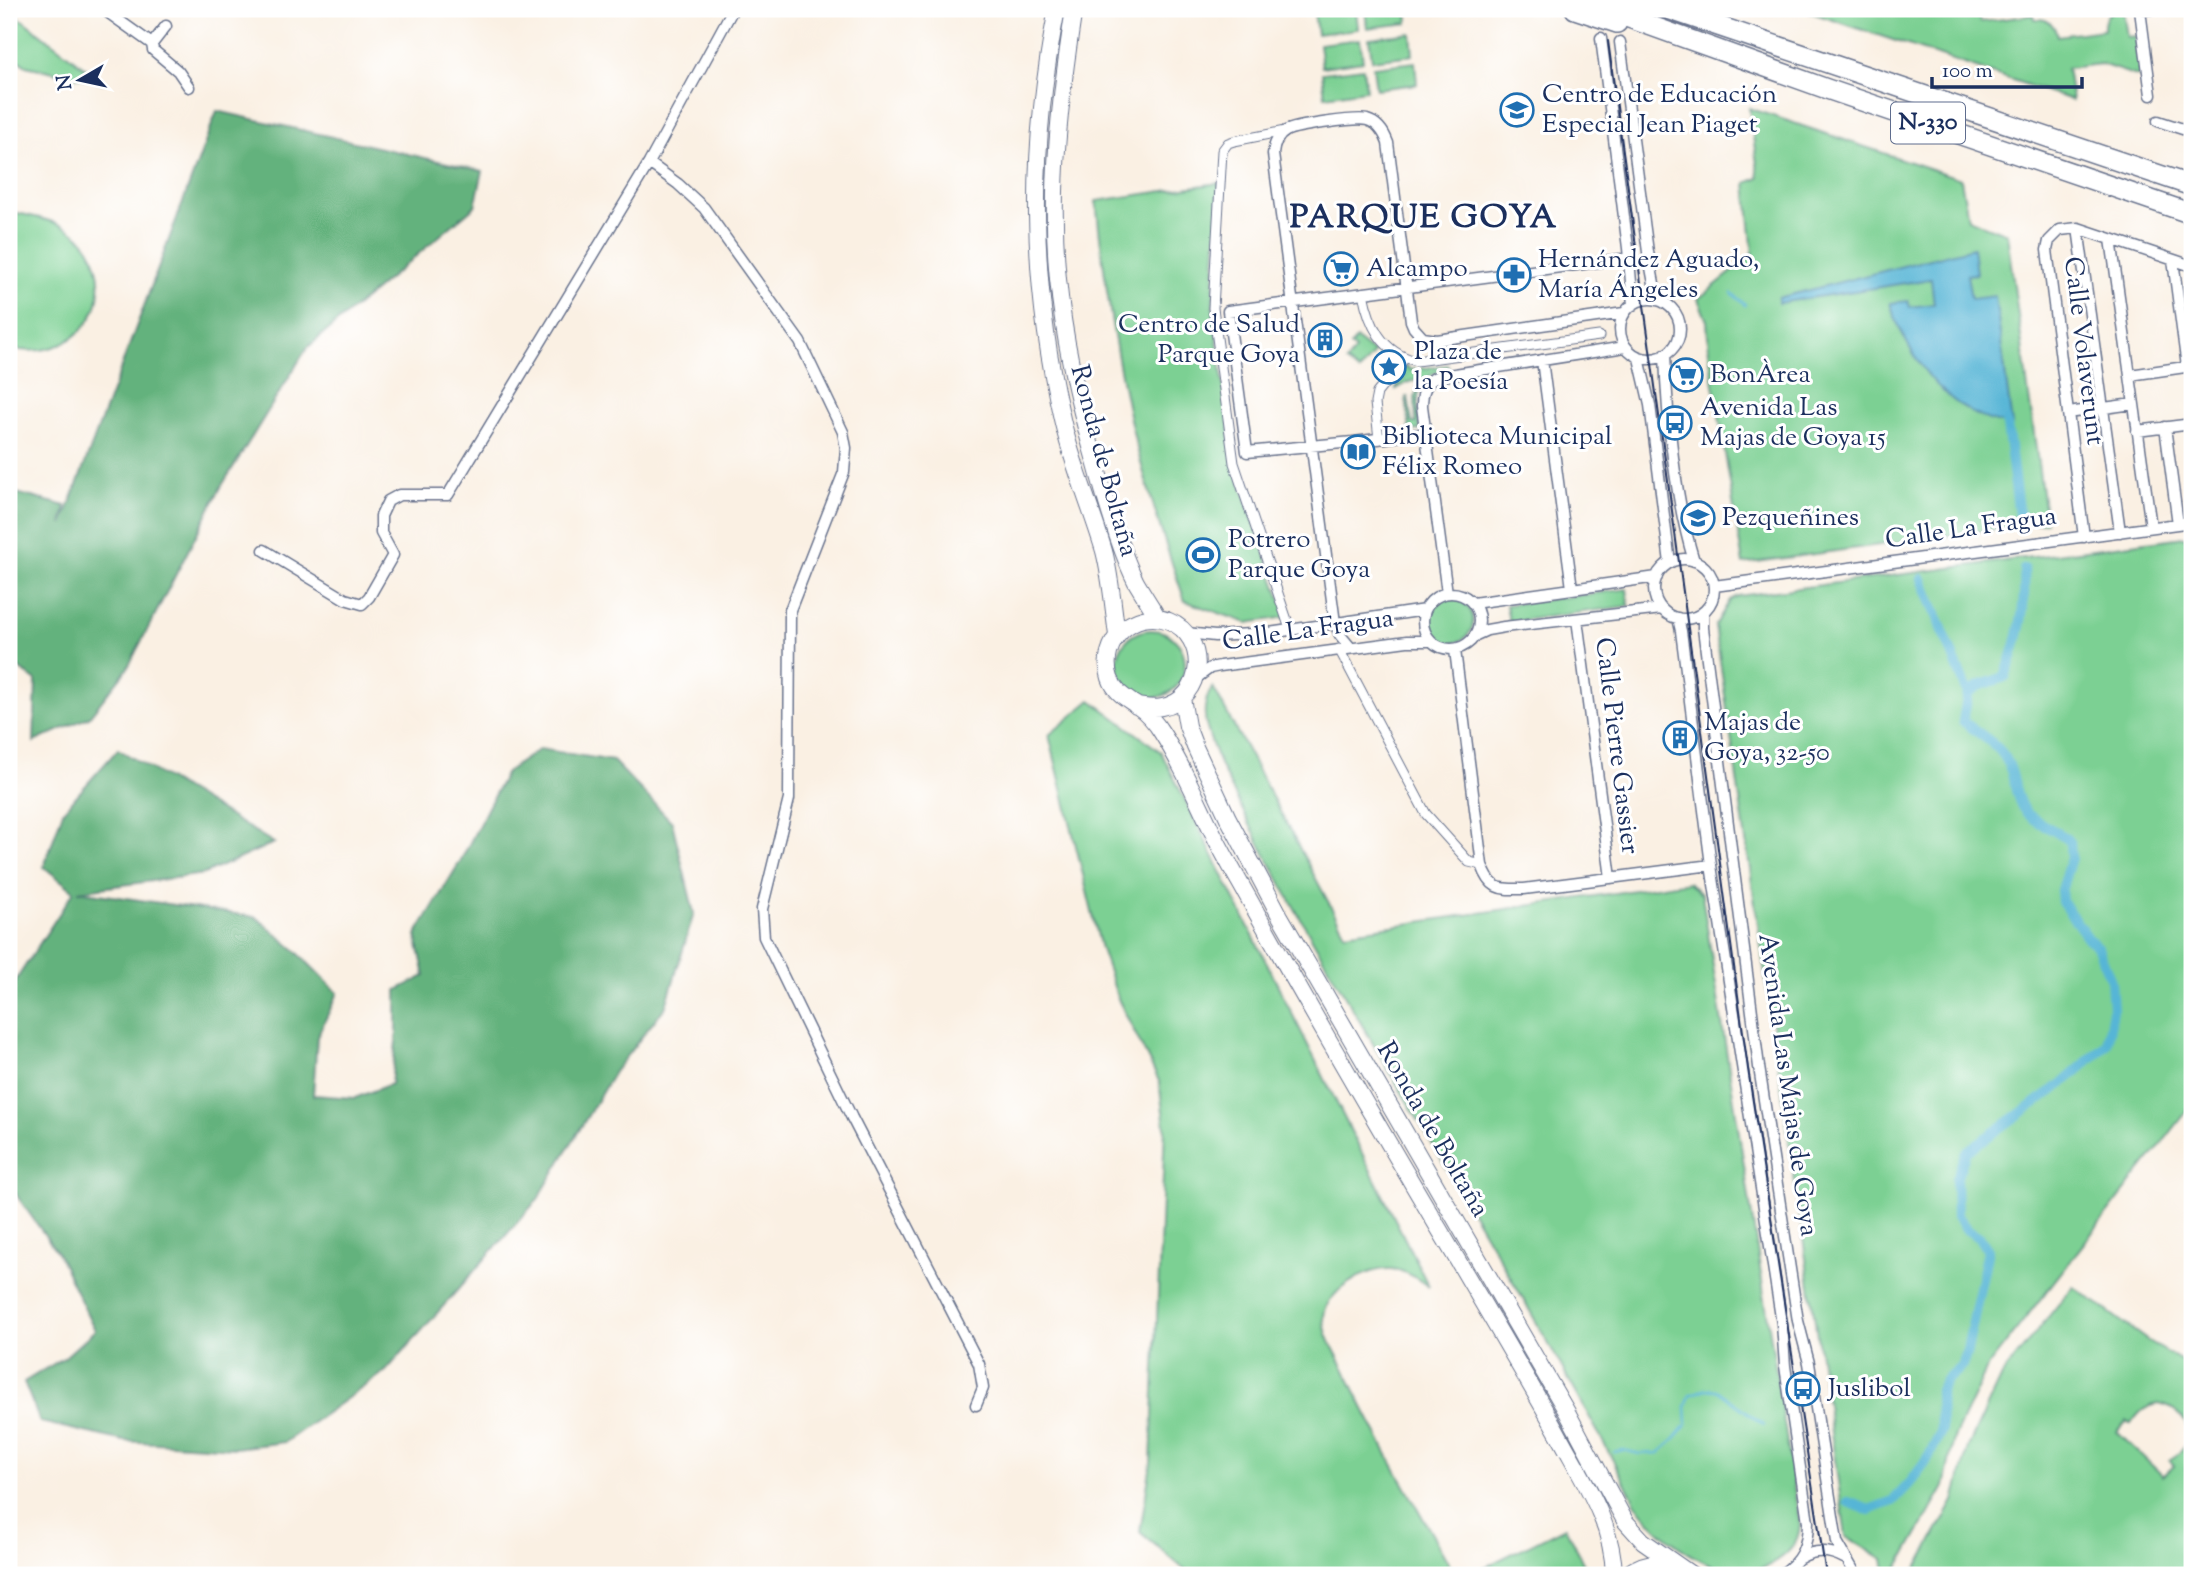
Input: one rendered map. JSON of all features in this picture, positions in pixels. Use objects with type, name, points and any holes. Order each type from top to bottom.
[{"type":"highway","points":[[1575,9],[1635,29],[1665,31]]},
{"type":"highway","name":"N-330","points":[[1604,9],[2192,214]]},
{"type":"highway","name":"N-330","points":[[1668,9],[2192,186]]},
{"type":"main road","name":"Ronda de Boltaña","points":[[1057,9],[1046,69],[1037,159],[1036,233],[1039,274],[1046,343],[1063,422],[1106,560],[1117,635],[1108,657],[1111,681],[1117,691],[1159,729],[1176,757],[1213,833],[1292,976],[1560,1438],[1605,1525],[1613,1552],[1614,1575]]},
{"type":"main road","name":"Ronda de Boltaña","points":[[1074,9],[1056,153],[1055,231],[1063,320],[1074,384],[1099,476],[1129,566],[1158,618]]},
{"type":"main road","points":[[1117,635],[1129,625],[1143,619],[1158,618],[1169,621],[1186,633],[1197,655],[1195,680],[1182,698],[1160,708],[1136,706]]},
{"type":"main road","name":"Ronda de Boltaña","points":[[1182,698],[1186,726],[1195,747],[1228,818],[1280,916],[1567,1412],[1625,1521],[1643,1541],[1692,1575]]},
{"type":"main road","points":[[1625,1575],[1646,1563],[1662,1561],[1676,1564]]},
{"type":"street","points":[[103,9],[152,44],[153,50],[178,71],[189,87]]},
{"type":"street","points":[[264,550],[345,599],[362,604],[369,597],[393,555],[381,533],[381,516],[388,501],[399,495],[447,495],[649,163],[733,9]]},
{"type":"street","points":[[2146,10],[2151,95]]},
{"type":"street","points":[[152,44],[166,26]]},
{"type":"street","points":[[1290,629],[1234,463],[1213,308],[1222,152],[1228,143],[1293,127],[1360,119],[1371,122],[1381,129],[1388,143],[1411,321],[1423,338],[1437,340],[1628,309],[1644,301],[1657,299],[1674,310],[1681,326],[1675,345],[1665,354],[1651,359],[1639,358],[1625,347],[1621,338],[1620,328],[1628,309],[1629,258],[1601,38]]},
{"type":"street","points":[[1620,42],[1648,252],[1657,299]]},
{"type":"street","points":[[2158,121],[2192,132]]},
{"type":"street","points":[[1285,131],[1276,140],[1273,154],[1335,623],[1426,814],[1469,862],[1482,865]]},
{"type":"street","points":[[649,163],[678,184],[704,208],[800,342],[842,432],[846,448],[844,472],[790,610],[789,799],[762,909],[764,937],[852,1118],[979,1364],[983,1388],[976,1405]]},
{"type":"street","name":"Calle Volaverunt","points":[[2084,537],[2047,250],[2049,241],[2056,232],[2065,228],[2078,228],[2192,267]]},
{"type":"street","points":[[2078,228],[2120,532]]},
{"type":"street","points":[[2111,239],[2151,527]]},
{"type":"street","points":[[1426,433],[1247,453],[1228,311],[1629,258]]},
{"type":"street","points":[[2130,376],[2190,367],[2173,260]]},
{"type":"street","points":[[1363,293],[1367,312],[1378,337],[1405,358],[1416,361],[1599,336]]},
{"type":"street","points":[[1447,593],[1422,397],[1429,382],[1436,376],[1625,347]]},
{"type":"street","points":[[1665,354],[1667,401],[1682,514],[1694,561]]},
{"type":"street","points":[[1379,439],[1375,403],[1377,393],[1405,358]]},
{"type":"street","points":[[1639,358],[1650,405],[1670,563]]},
{"type":"street","points":[[1542,360],[1572,588]]},
{"type":"street","points":[[2075,412],[2133,404]]},
{"type":"street","points":[[2137,431],[2192,424]]},
{"type":"street","points":[[2165,427],[2178,524]]},
{"type":"street","name":"Calle La Fragua","points":[[1714,586],[2192,522]]},
{"type":"street","points":[[1685,559],[1694,561],[1706,569],[1711,577],[1714,586],[1712,602],[1703,613],[1692,618],[1678,618],[1667,614],[1655,594],[1657,577],[1670,563],[1685,559]]},
{"type":"street","points":[[1473,603],[1657,577]]},
{"type":"street","points":[[1476,635],[1480,621],[1477,609],[1463,595],[1447,593],[1433,600],[1425,610],[1423,625],[1431,641],[1440,648],[1455,650],[1487,630],[1662,609]]},
{"type":"street","name":"Calle La Fragua","points":[[1186,633],[1223,636],[1425,610]]},
{"type":"street","name":"Avenida Las Majas de Goya","points":[[1703,613],[1761,1080],[1798,1321],[1809,1363],[1837,1542],[1856,1575]]},
{"type":"street","name":"Avenida Las Majas de Goya","points":[[1678,618],[1711,864],[1782,1324],[1784,1366],[1808,1515],[1808,1536],[1800,1558]]},
{"type":"street","name":"Calle Pierre Gassier","points":[[1577,619],[1611,878]]},
{"type":"street","name":"Calle La Fragua","points":[[1195,680],[1210,668],[1220,666],[1345,648],[1414,640],[1431,641]]},
{"type":"street","points":[[1455,650],[1482,865],[1491,884],[1500,890],[1711,864]]},
{"type":"street","points":[[1780,1575],[1800,1558],[1811,1553],[1832,1552],[1847,1560]]},
{"type":"green space","points":[[1356,9],[1358,29],[1317,34],[1314,12]]},
{"type":"green space","points":[[1365,9],[1407,9],[1408,23],[1367,28]]},
{"type":"green space","points":[[1809,9],[1978,9],[1980,22],[2034,15],[2035,19],[2050,23],[2057,36],[2104,30],[2108,15],[2114,10],[2123,9],[2127,37],[2135,36],[2140,77],[2101,64],[2067,68],[2072,100],[1809,12]]},
{"type":"green space","points":[[9,10],[105,83],[26,66],[9,53]]},
{"type":"green space","points":[[1411,33],[1413,55],[1372,60],[1369,38]]},
{"type":"green space","points":[[1360,39],[1363,61],[1322,67],[1319,44]]},
{"type":"green space","points":[[1415,62],[1417,84],[1376,89],[1373,67]]},
{"type":"green space","points":[[1363,68],[1366,90],[1325,96],[1322,73]]},
{"type":"green space","points":[[1749,108],[1961,179],[1968,219],[2007,234],[2046,522],[1743,564],[1709,354],[1707,321],[1698,299],[1753,255],[1746,183],[1759,178]]},
{"type":"green space","points":[[217,111],[483,171],[475,206],[307,348],[221,487],[127,669],[89,717],[34,742],[36,681],[11,662],[9,665],[9,491],[66,506],[62,525]]},
{"type":"green space","points":[[1219,183],[1213,308],[1234,463],[1287,617],[1247,623],[1185,601],[1156,515],[1132,428],[1120,372],[1096,201]]},
{"type":"green space","points":[[9,211],[48,220],[70,230],[86,245],[96,264],[99,284],[97,303],[90,319],[79,332],[65,342],[48,349],[29,351],[9,348]]},
{"type":"green space","points":[[1356,339],[1374,353],[1359,372],[1346,362],[1355,350],[1350,346]]},
{"type":"green space","points":[[1448,365],[1449,369],[1437,372],[1423,383],[1418,400],[1420,430],[1410,431],[1406,397],[1412,423],[1416,423],[1415,396],[1423,378],[1395,390],[1405,376],[1402,373],[1407,366],[1410,370]]},
{"type":"green space","points":[[2192,536],[2192,1105],[1988,1366],[1954,1438],[1944,1487],[1894,1575],[1886,1575],[1883,1559],[1846,1537],[1715,626],[1730,600],[1738,596]]},
{"type":"green space","points":[[1627,589],[1629,606],[1509,622],[1506,605]]},
{"type":"green space","points":[[1451,599],[1466,606],[1473,621],[1466,636],[1451,643],[1436,636],[1429,621],[1436,606]]},
{"type":"green space","points":[[1151,630],[1164,633],[1175,640],[1182,651],[1185,664],[1182,677],[1175,688],[1164,695],[1151,698],[1138,695],[1127,688],[1120,677],[1117,664],[1120,651],[1127,640],[1138,633]]},
{"type":"green space","points":[[1213,687],[1345,933],[1689,882],[1702,895],[1800,1525],[1794,1545],[1778,1560],[1749,1572],[1737,1574],[1723,1571],[1669,1539],[1636,1504],[1533,1316],[1324,961],[1258,840],[1224,772],[1207,728],[1205,706]]},
{"type":"green space","points":[[1091,700],[1161,752],[1429,1287],[1411,1275],[1396,1270],[1381,1269],[1371,1272],[1348,1283],[1339,1291],[1326,1309],[1324,1319],[1331,1344],[1370,1421],[1455,1575],[1191,1575],[1140,1532],[1151,1463],[1165,1127],[1159,1081],[1119,1001],[1101,949],[1049,735]]},
{"type":"green space","points":[[118,749],[274,843],[204,874],[78,891],[256,917],[294,949],[338,993],[317,1037],[313,1095],[355,1098],[391,1084],[397,1033],[397,990],[425,976],[416,935],[461,860],[506,772],[540,749],[613,761],[672,822],[694,913],[666,1006],[614,1072],[538,1199],[386,1371],[285,1442],[235,1448],[124,1441],[40,1422],[24,1382],[65,1357],[95,1330],[57,1252],[9,1182],[9,1001],[16,980],[74,891],[44,867],[63,811]]},
{"type":"green space","points":[[2073,1286],[2148,1341],[2192,1367],[2192,1460],[2186,1468],[2188,1477],[2192,1478],[2192,1575],[1913,1575],[1954,1501],[1968,1447],[2001,1376]],"holes":[[[2159,1404],[2180,1415],[2188,1435],[2182,1450],[2169,1460],[2174,1466],[2163,1476],[2117,1432],[2127,1421],[2131,1424],[2146,1408]]]},
{"type":"green space","points":[[1565,1527],[1589,1575],[1469,1575]]},
{"type":"water","points":[[1973,248],[1976,274],[1967,275],[1971,299],[1995,296],[2012,425],[1989,420],[1969,411],[1951,398],[1920,364],[1908,345],[1890,303],[1908,301],[1910,307],[1934,304],[1931,279],[1778,303],[1778,298]]},
{"type":"waterway","points":[[1732,293],[1745,305]]},
{"type":"waterway","points":[[2002,413],[2007,425],[2020,523]]},
{"type":"waterway","points":[[1848,1502],[1869,1510],[1893,1501],[1928,1458],[1941,1432],[1940,1390],[1946,1380],[1962,1366],[1966,1355],[1988,1250],[1980,1238],[1967,1230],[1957,1216],[1956,1179],[1966,1152],[2062,1084],[2107,1044],[2113,1010],[2111,981],[2098,948],[2062,902],[2061,890],[2071,858],[2070,842],[2027,813],[2019,802],[2010,766],[2003,755],[1963,721],[1968,693],[1978,686],[2005,677],[2021,624],[2024,569]]},
{"type":"waterway","points":[[1922,579],[1968,693]]},
{"type":"waterway","points":[[1614,1452],[1623,1450],[1640,1454],[1659,1453],[1687,1424],[1686,1407],[1690,1395],[1705,1389],[1717,1390],[1764,1425]]},
{"type":"tram line","points":[[1608,41],[1748,1069],[1826,1575]]},
{"type":"place","name":"Centro de Educación Especial Jean Piaget","points":[[1517,110]]},
{"type":"place","name":"Alcampo","points":[[1341,269]]},
{"type":"place","name":"Hernández Aguado, María Ángeles","points":[[1514,275]]},
{"type":"place","name":"Centro de Salud Parque Goya","points":[[1325,340]]},
{"type":"place","name":"Plaza de la Poesía","points":[[1389,367]]},
{"type":"place","name":"BonÀrea","points":[[1686,375]]},
{"type":"place","name":"Avenida Las Majas de Goya 15","points":[[1675,423]]},
{"type":"place","name":"Biblioteca Municipal Félix Romeo","points":[[1358,452]]},
{"type":"place","name":"Pezqueñines","points":[[1698,518]]},
{"type":"place","name":"Potrero Parque Goya","points":[[1203,555]]},
{"type":"place","name":"Majas de Goya, 32-50","points":[[1680,738]]},
{"type":"place","name":"Juslibol","points":[[1803,1389]]},
{"type":"district","name":"PARQUE GOYA","points":[[1424,219]]}]
